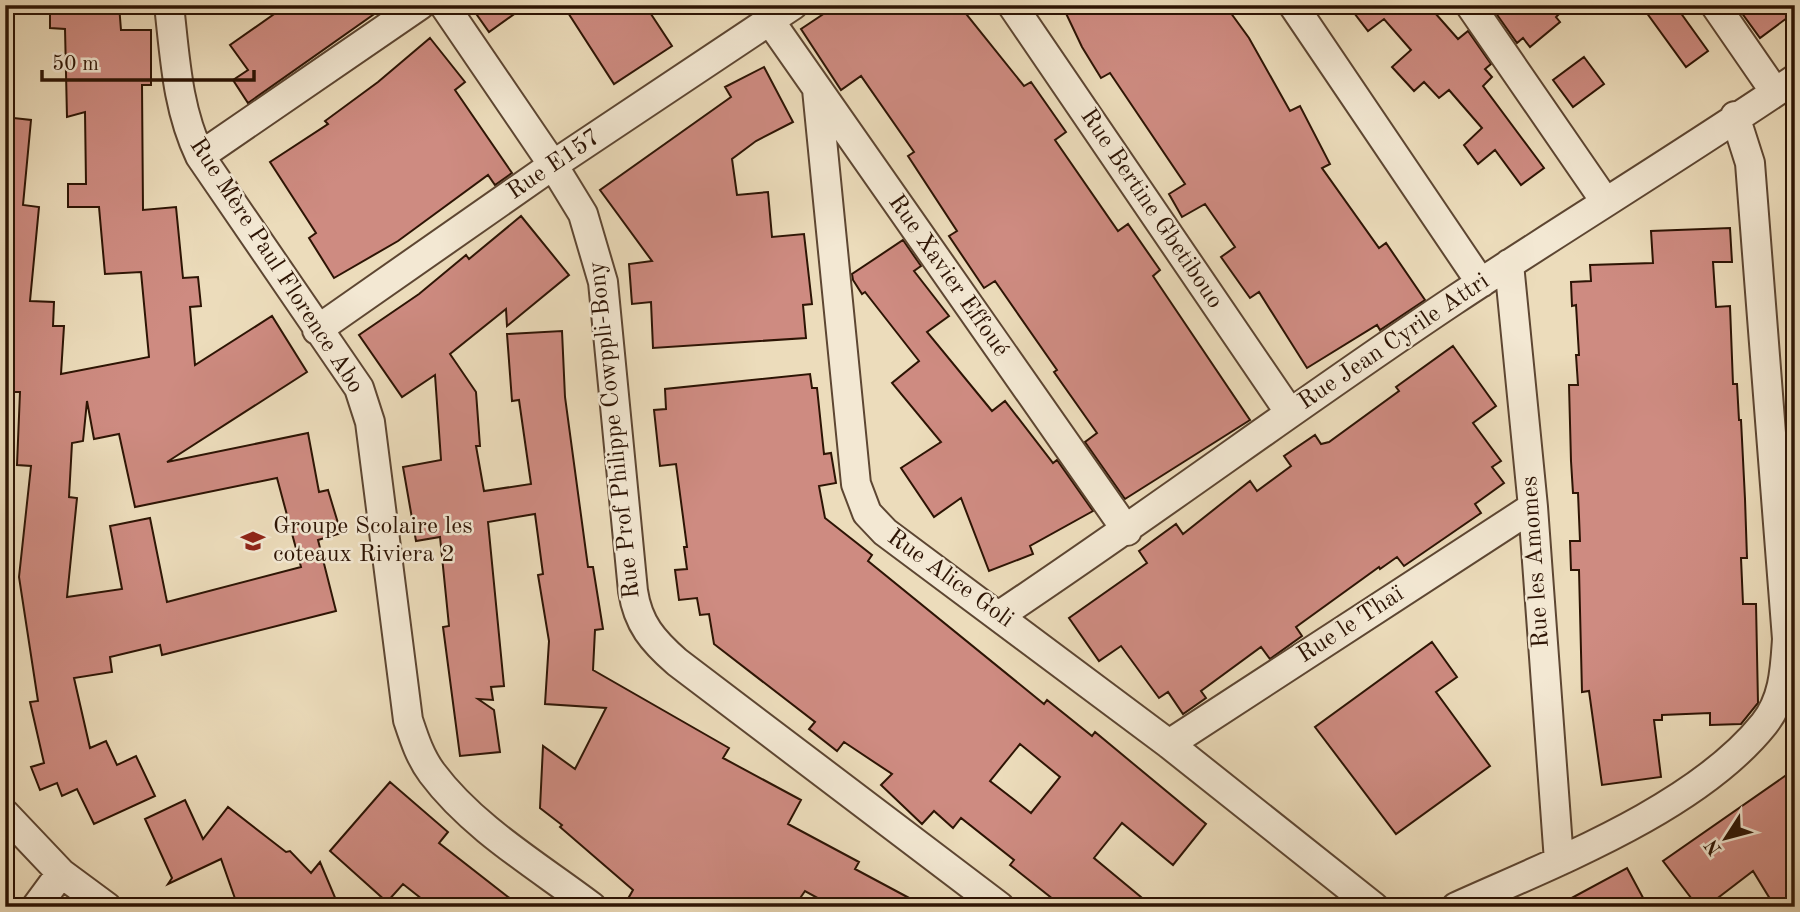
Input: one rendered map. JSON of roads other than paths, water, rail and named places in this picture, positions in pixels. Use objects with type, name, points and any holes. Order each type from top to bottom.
[{"type":"street","name":"Rue Mère Paul Florence Abo","points":[[169,5],[180,98],[188,130],[200,156],[359,388],[370,422],[408,720],[417,748],[432,773],[473,816],[592,907]]},
{"type":"street","points":[[200,156],[420,5]]},
{"type":"street","name":"Rue Prof Philippe Cowppli-Bony","points":[[444,5],[553,164],[583,214],[603,282],[633,591],[636,612],[643,626],[654,642],[677,662],[1000,907]]},
{"type":"street","name":"Rue Bertine Gbetibouo","points":[[1012,5],[1290,413]]},
{"type":"street","points":[[1293,5],[1481,283]]},
{"type":"street","points":[[1470,5],[1605,201]]},
{"type":"street","points":[[1715,5],[1785,85]]},
{"type":"street","name":"Rue E157","points":[[317,330],[553,164],[782,13]]},
{"type":"street","name":"Rue Xavier Effoué","points":[[782,13],[817,89],[1127,531]]},
{"type":"street","name":"Rue Jean Cyrile Attri","points":[[1000,615],[1127,531],[1290,413],[1509,264],[1785,85]]},
{"type":"street","name":"Rue Alice Goli","points":[[817,89],[856,484],[861,501],[874,523],[1169,744],[1374,907]]},
{"type":"street","points":[[1456,907],[1559,861],[1688,791],[1725,764],[1765,723],[1785,682],[1787,639],[1750,163],[1735,116]]},
{"type":"street","name":"Rue les Amomes","points":[[1509,264],[1532,507],[1559,861]]},
{"type":"street","name":"Rue le Thaï","points":[[1169,744],[1532,507]]},
{"type":"street","points":[[5,814],[61,873],[107,907]]},
{"type":"street","points":[[36,907],[61,873]]},
{"type":"place","name":"Groupe Scolaire les coteaux Riviera 2","points":[[253,541]]}]
